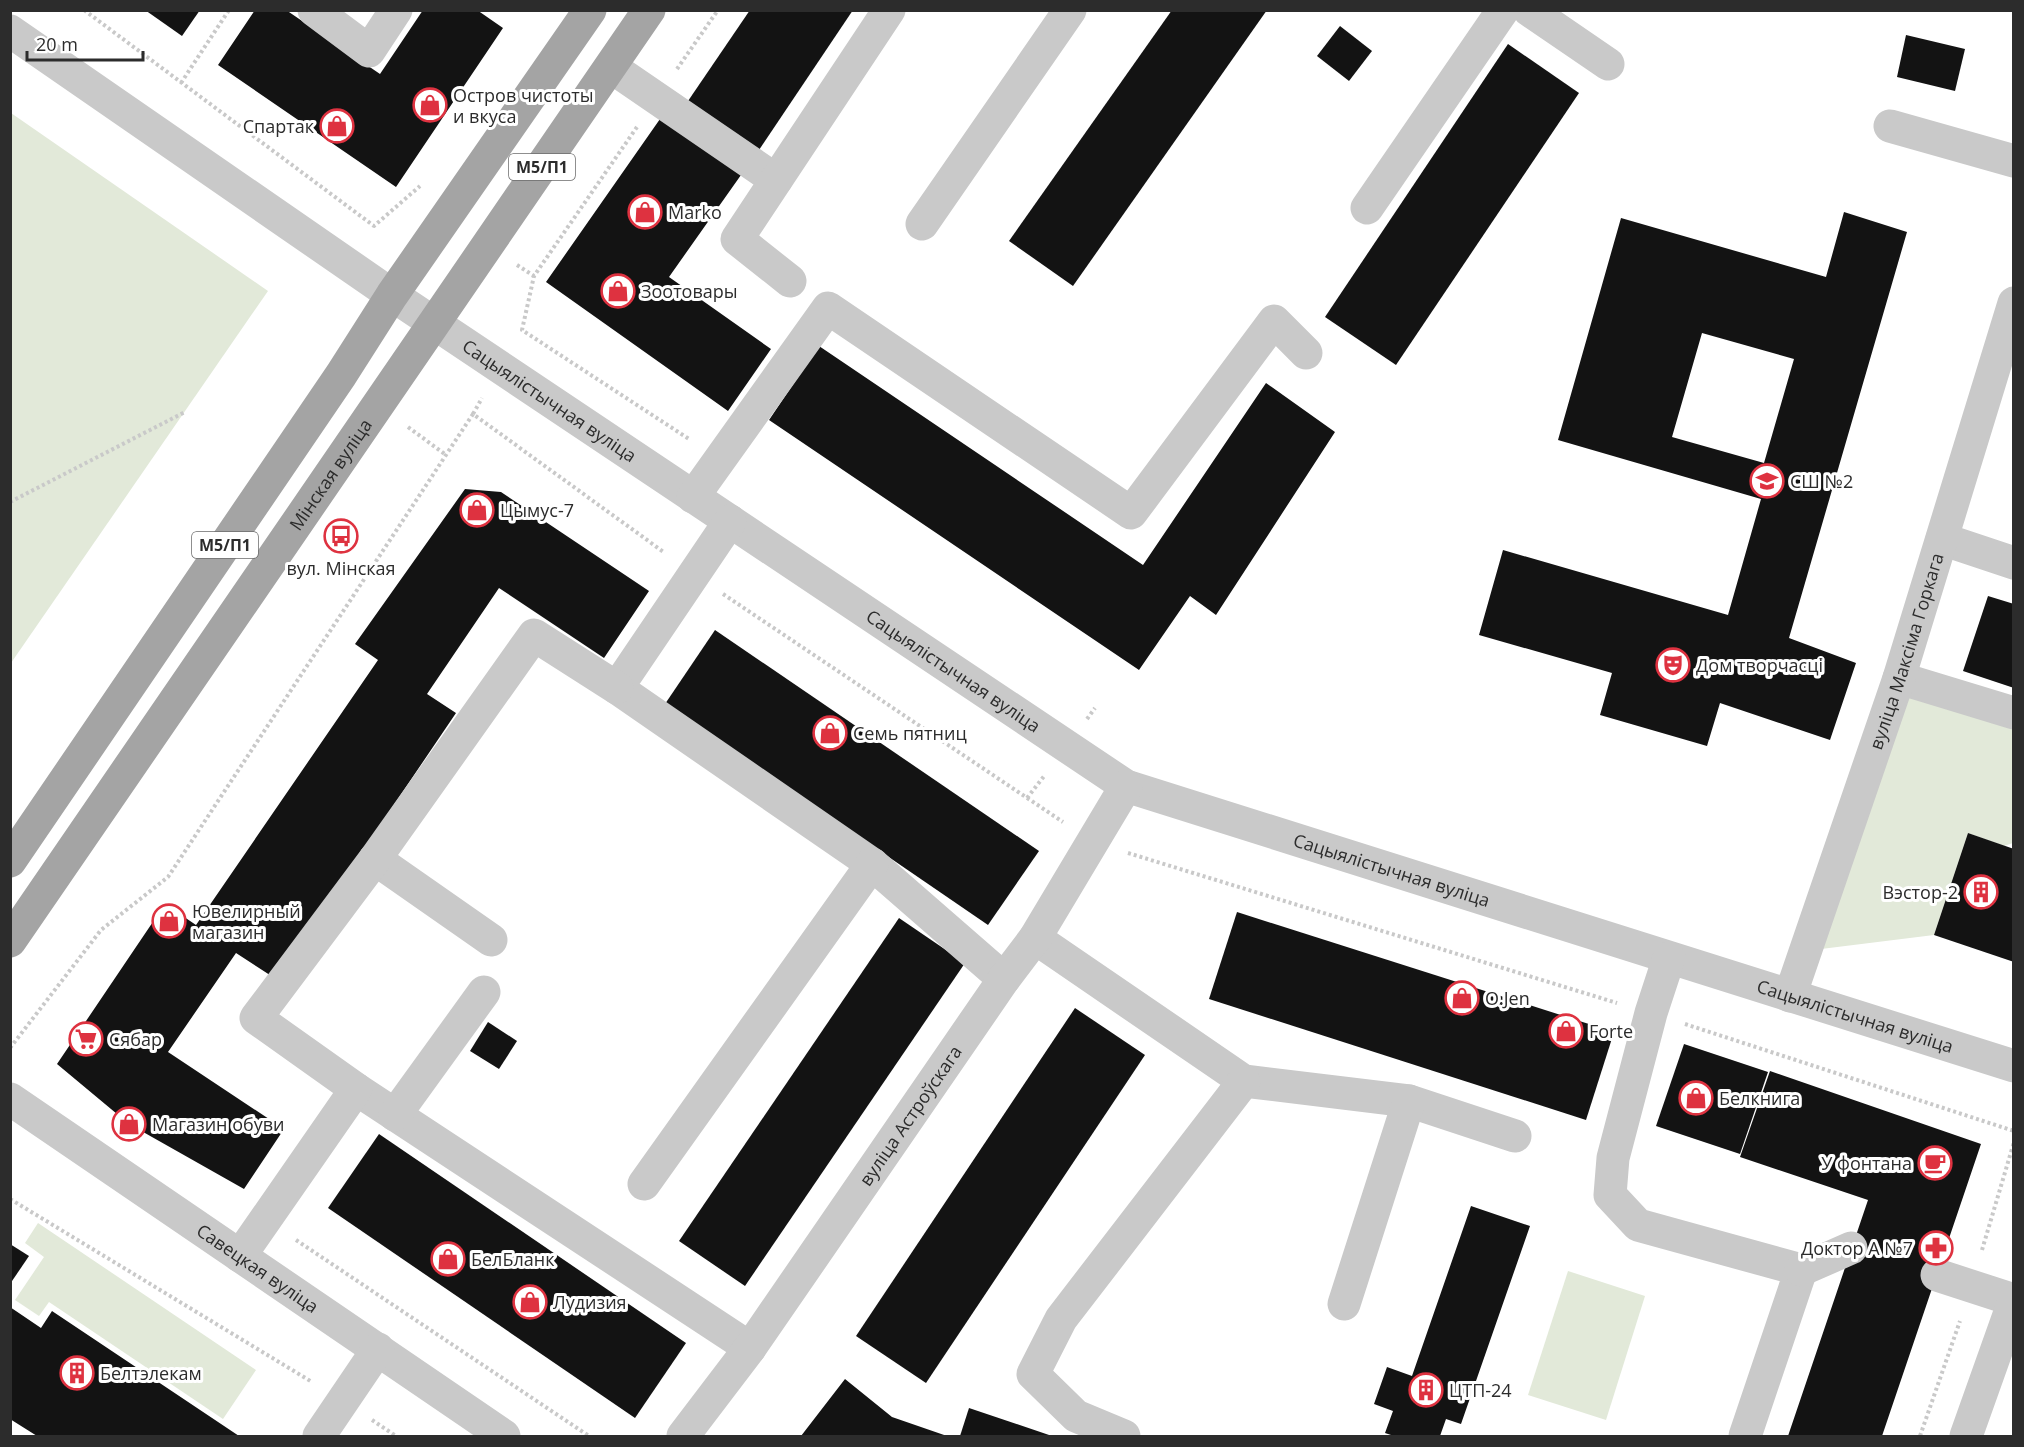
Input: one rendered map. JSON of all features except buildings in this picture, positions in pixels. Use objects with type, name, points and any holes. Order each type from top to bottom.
[{"type":"main road","name":"М5/П1","points":[[10,861],[341,375],[392,295],[590,10]]},
{"type":"main road","name":"Мінская вуліца","points":[[10,941],[649,10]]},
{"type":"street","points":[[314,10],[369,51],[396,10]]},
{"type":"street","points":[[790,280],[737,239],[889,10]]},
{"type":"street","points":[[922,224],[1070,10]]},
{"type":"street","points":[[1368,208],[1503,10]]},
{"type":"street","points":[[1529,10],[1608,64]]},
{"type":"street","name":"Сацыялістычная вуліца","points":[[10,31],[392,295],[1125,786],[2013,1066]]},
{"type":"street","points":[[611,67],[776,180]]},
{"type":"street","points":[[1890,126],[2013,161]]},
{"type":"street","name":"вуліца Максіма Горкага","points":[[1790,996],[1899,678],[1942,539],[2002,381],[2013,303]]},
{"type":"street","points":[[693,497],[828,308],[1131,513],[1274,321],[1306,353]]},
{"type":"street","points":[[618,688],[730,521]]},
{"type":"street","points":[[1942,539],[2013,563]]},
{"type":"street","points":[[750,1348],[356,1089],[256,1018],[375,860],[534,635],[618,688],[872,864],[1004,979]]},
{"type":"street","points":[[1899,678],[2013,713]]},
{"type":"street","name":"вуліца Астроўскага","points":[[683,1437],[750,1348],[1004,979],[1035,938],[1125,786]]},
{"type":"street","points":[[375,860],[491,940]]},
{"type":"street","points":[[644,1184],[872,864]]},
{"type":"street","points":[[1035,938],[1244,1081],[1409,1101],[1515,1136]]},
{"type":"street","points":[[1669,958],[1651,1013],[1613,1158],[1610,1195],[1638,1225],[1802,1270],[1851,1248]]},
{"type":"street","points":[[395,1115],[484,992]]},
{"type":"street","points":[[1124,1437],[1076,1416],[1033,1374],[1061,1319],[1244,1081]]},
{"type":"street","points":[[240,1256],[356,1089]]},
{"type":"street","name":"Савецкая вуліца","points":[[10,1099],[504,1437]]},
{"type":"street","points":[[1344,1304],[1409,1101]]},
{"type":"street","points":[[1745,1437],[1802,1270]]},
{"type":"street","points":[[1937,1275],[2013,1300],[1966,1437]]},
{"type":"street","points":[[319,1437],[378,1349]]},
{"type":"path","points":[[84,10],[374,226],[422,185]]},
{"type":"path","points":[[181,83],[229,10]]},
{"type":"path","points":[[718,10],[534,276],[522,330],[720,459]]},
{"type":"path","points":[[10,502],[185,412]]},
{"type":"path","points":[[10,1048],[101,930],[168,877],[473,414],[694,575],[1093,842],[1651,1013],[2013,1131]]},
{"type":"path","points":[[10,1199],[343,1401],[396,1437]]},
{"type":"path","points":[[265,1219],[589,1437]]},
{"type":"green space","points":[[11,113],[268,291],[11,663]]},
{"type":"green space","points":[[1899,678],[2013,713],[2013,843],[2004,846],[1968,833],[1934,935],[1805,951]]},
{"type":"green space","points":[[38,1223],[256,1370],[223,1419],[49,1302],[39,1316],[15,1300],[44,1257],[25,1243]]},
{"type":"green space","points":[[1568,1271],[1645,1296],[1606,1420],[1528,1395]]},
{"type":"place","name":"Остров чистоты и вкуса","points":[[430,105]]},
{"type":"place","name":"Спартак","points":[[337,126]]},
{"type":"place","name":"Marko","points":[[645,212]]},
{"type":"place","name":"Зоотовары","points":[[618,291]]},
{"type":"place","name":"СШ №2","points":[[1767,481]]},
{"type":"place","name":"Цымус-7","points":[[477,510]]},
{"type":"place","name":"вул. Мінская","points":[[341,536]]},
{"type":"place","name":"Дом творчасці","points":[[1673,665]]},
{"type":"place","name":"Семь пятниц","points":[[830,733]]},
{"type":"place","name":"Вэстор-2","points":[[1981,892]]},
{"type":"place","name":"Ювелирный магазин","points":[[169,921]]},
{"type":"place","name":"O.Jen","points":[[1462,998]]},
{"type":"place","name":"Forte","points":[[1566,1031]]},
{"type":"place","name":"Сябар","points":[[86,1039]]},
{"type":"place","name":"Белкнига","points":[[1696,1098]]},
{"type":"place","name":"Магазин обуви","points":[[129,1124]]},
{"type":"place","name":"У фонтана","points":[[1935,1163]]},
{"type":"place","name":"Доктор А №7","points":[[1936,1248]]},
{"type":"place","name":"БелБланк","points":[[448,1259]]},
{"type":"place","name":"Лудизия","points":[[530,1302]]},
{"type":"place","name":"Белтэлекам","points":[[77,1373]]},
{"type":"place","name":"ЦТП-24","points":[[1426,1390]]}]
